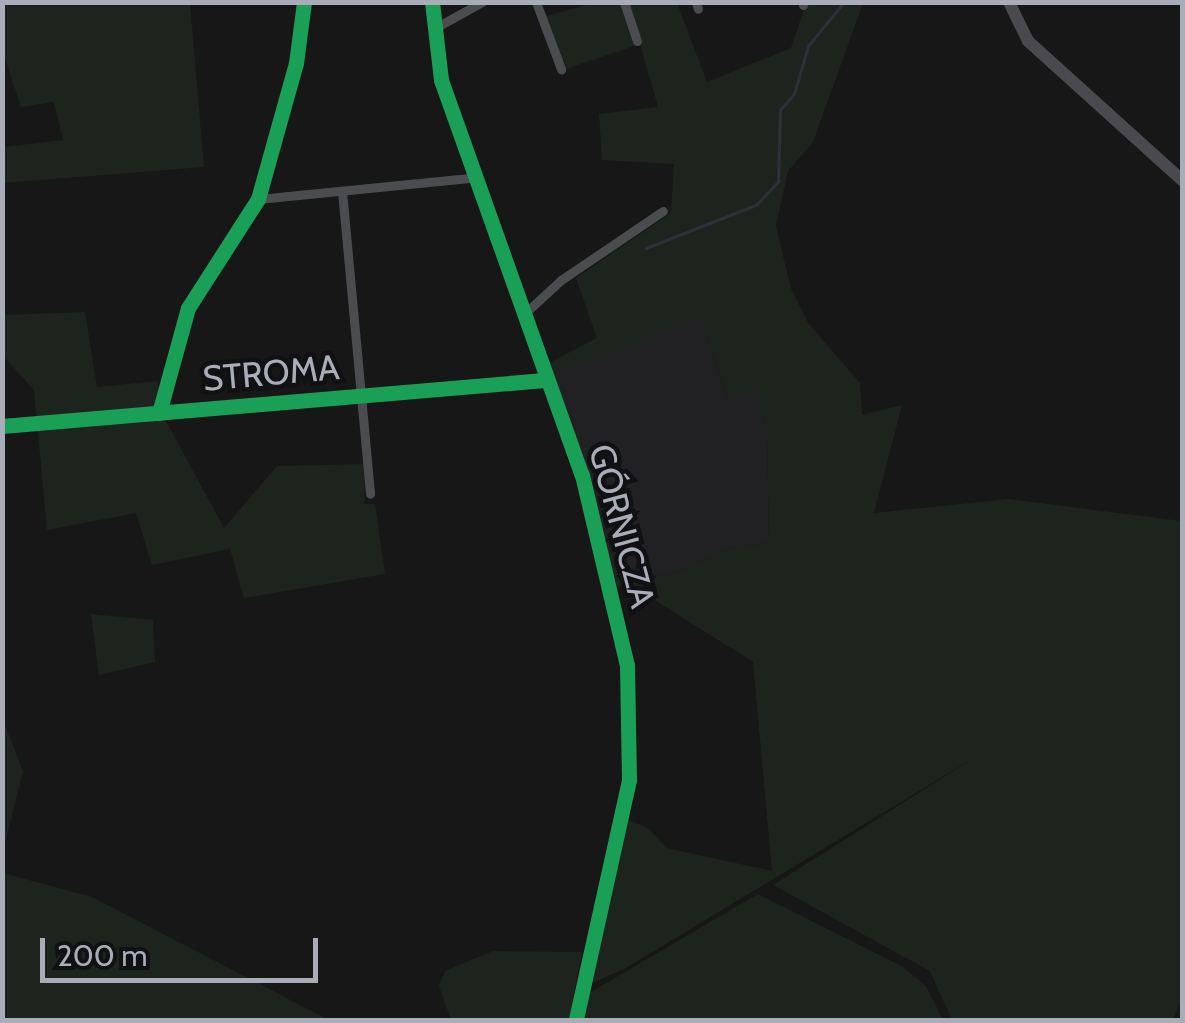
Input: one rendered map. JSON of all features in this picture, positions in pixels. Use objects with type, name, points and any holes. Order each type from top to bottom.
[{"type":"street","points":[[159,413],[188,308],[258,198],[296,63],[304,2]]},
{"type":"street","name":"GÓRNICZA","points":[[432,2],[444,89],[544,380],[582,475],[632,711],[629,780],[576,1020]]},
{"type":"street","points":[[434,28],[482,2]]},
{"type":"street","points":[[536,2],[561,69]]},
{"type":"street","points":[[624,2],[637,41]]},
{"type":"street","points":[[1009,2],[1028,40],[1182,180]]},
{"type":"street","points":[[258,198],[477,177]]},
{"type":"street","points":[[342,190],[370,494]]},
{"type":"street","points":[[523,314],[562,280],[663,211]]},
{"type":"street","name":"STROMA","points":[[6,427],[544,380]]},
{"type":"shaded area","points":[[3,2],[190,3],[204,167],[3,183],[3,147],[63,140],[54,102],[21,107],[3,52]]},
{"type":"shaded area","points":[[594,3],[677,3],[707,82],[791,48],[806,3],[863,3],[813,142],[788,171],[776,226],[791,289],[808,323],[860,383],[862,415],[902,405],[874,513],[1008,499],[1182,521],[1182,996],[1173,1020],[952,1020],[930,971],[773,885],[977,756],[624,969],[585,986],[626,819],[648,828],[667,848],[772,871],[753,662],[642,592],[614,585],[610,566],[666,576],[730,549],[769,542],[767,430],[756,391],[727,398],[701,319],[549,376],[545,365],[597,338],[576,278],[671,213],[674,164],[602,160],[599,114],[658,107],[640,44],[560,71],[540,18]]},
{"type":"shaded area","points":[[85,312],[97,387],[157,381],[166,421],[224,528],[277,466],[365,464],[364,504],[375,504],[385,574],[244,598],[230,549],[152,565],[136,513],[47,530],[34,390],[3,356],[3,315]]},
{"type":"shaded area","points":[[701,318],[727,398],[756,390],[767,430],[769,542],[730,549],[666,576],[610,566],[549,376]]},
{"type":"shaded area","points":[[91,614],[153,620],[155,662],[99,675]]},
{"type":"shaded area","points":[[3,720],[23,771],[3,851]]},
{"type":"shaded area","points":[[3,873],[92,897],[329,1020],[3,1020]]},
{"type":"shaded area","points":[[758,894],[903,967],[926,986],[943,1020],[579,1020],[584,996]]},
{"type":"shaded area","points":[[493,951],[582,952],[569,1020],[451,1020],[439,986],[445,971]]},
{"type":"waterway","points":[[646,248],[756,205],[778,181],[780,110],[794,94],[808,46],[844,2]]},
{"type":"cycle path","points":[[159,413],[188,308],[258,199],[296,63],[304,2]]},
{"type":"cycle path","points":[[432,2],[441,80],[582,475],[627,665],[629,780],[576,1020]]},
{"type":"cycle path","points":[[2,426],[544,380]]}]
